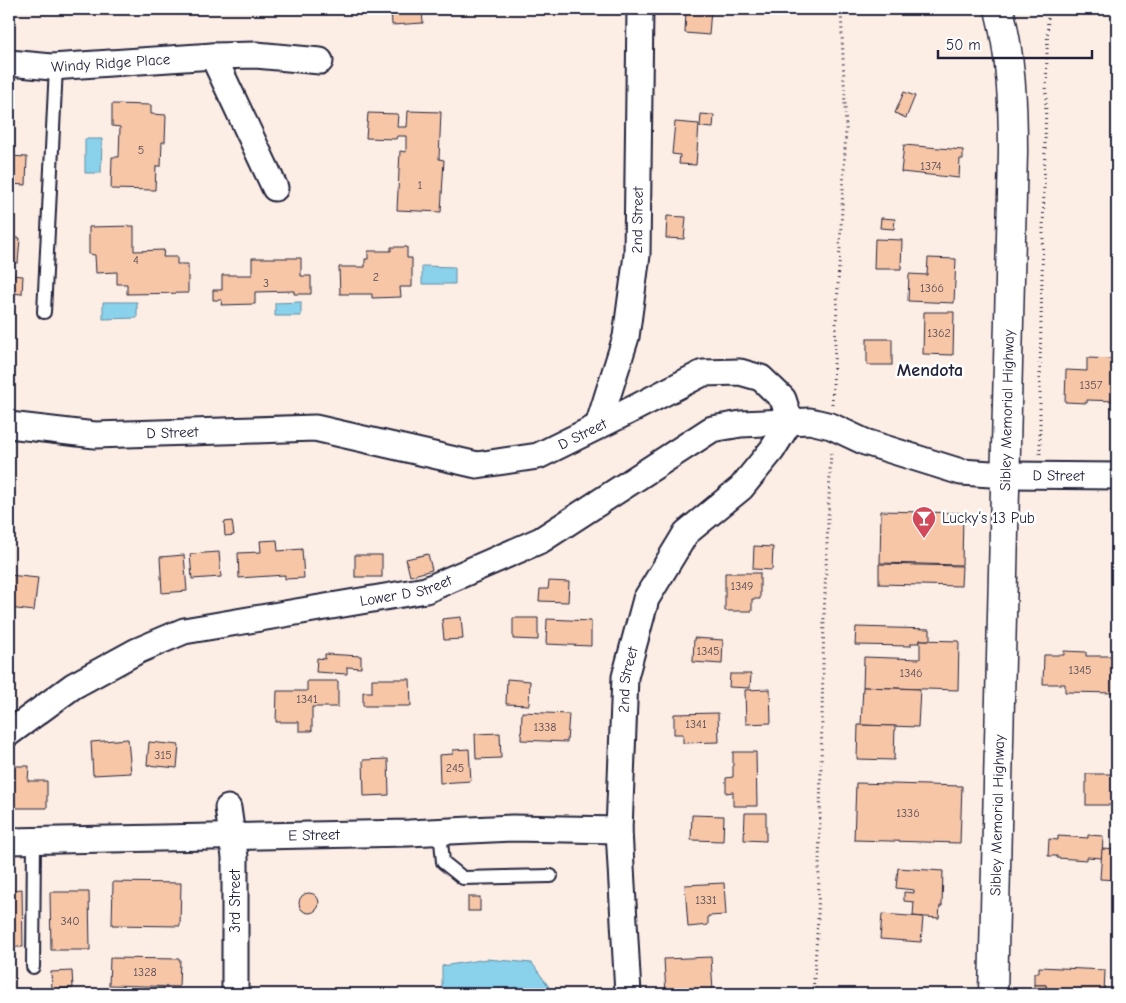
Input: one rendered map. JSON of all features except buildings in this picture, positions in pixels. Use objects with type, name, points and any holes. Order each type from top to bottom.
[{"type":"main road","name":"Sibley Memorial Highway","points":[[993,994],[1013,107],[1008,47],[999,9]]},
{"type":"street","name":"2nd Street","points":[[598,426],[626,337],[637,255],[640,9]]},
{"type":"street","name":"Windy Ridge Place","points":[[9,63],[56,67],[213,56],[256,56],[320,61]]},
{"type":"street","points":[[213,56],[275,188]]},
{"type":"street","name":"D Street","points":[[9,425],[94,435],[315,428],[477,465],[538,456],[703,373],[740,372],[761,378],[783,399],[790,420],[810,421],[831,426],[865,442],[961,472],[1006,475],[1117,476]]},
{"type":"street","name":"2nd Street","points":[[628,994],[619,830],[625,677],[646,598],[686,533],[741,488],[772,450],[790,420]]},
{"type":"street","name":"Lower D Street","points":[[9,733],[73,686],[137,651],[184,631],[426,590],[541,540],[712,428],[790,420]]},
{"type":"street","name":"3rd Street","points":[[228,808],[235,857],[235,994]]},
{"type":"street","name":"E Street","points":[[9,841],[512,828],[619,830]]},
{"type":"lane","points":[[44,312],[56,67]]},
{"type":"lane","points":[[440,831],[443,862],[463,878],[551,876]]},
{"type":"lane","points":[[33,968],[34,840]]},
{"type":"path","points":[[832,394],[846,129],[841,9]]},
{"type":"path","points":[[1040,475],[1040,367],[1048,9]]},
{"type":"path","points":[[813,994],[818,918],[824,615],[831,449]]},
{"type":"water","points":[[85,139],[102,139],[101,173],[85,173]]},
{"type":"water","points":[[422,266],[455,267],[455,284],[422,284]]},
{"type":"water","points":[[103,302],[137,302],[137,318],[103,319]]},
{"type":"water","points":[[301,302],[301,316],[275,316],[275,303]]},
{"type":"water","points":[[487,959],[532,963],[554,994],[442,994],[442,966]]},
{"type":"place","name":"Lucky‘s 13 Pub","points":[[924,539]]},
{"type":"district","name":"Mendota","points":[[930,370]]}]
